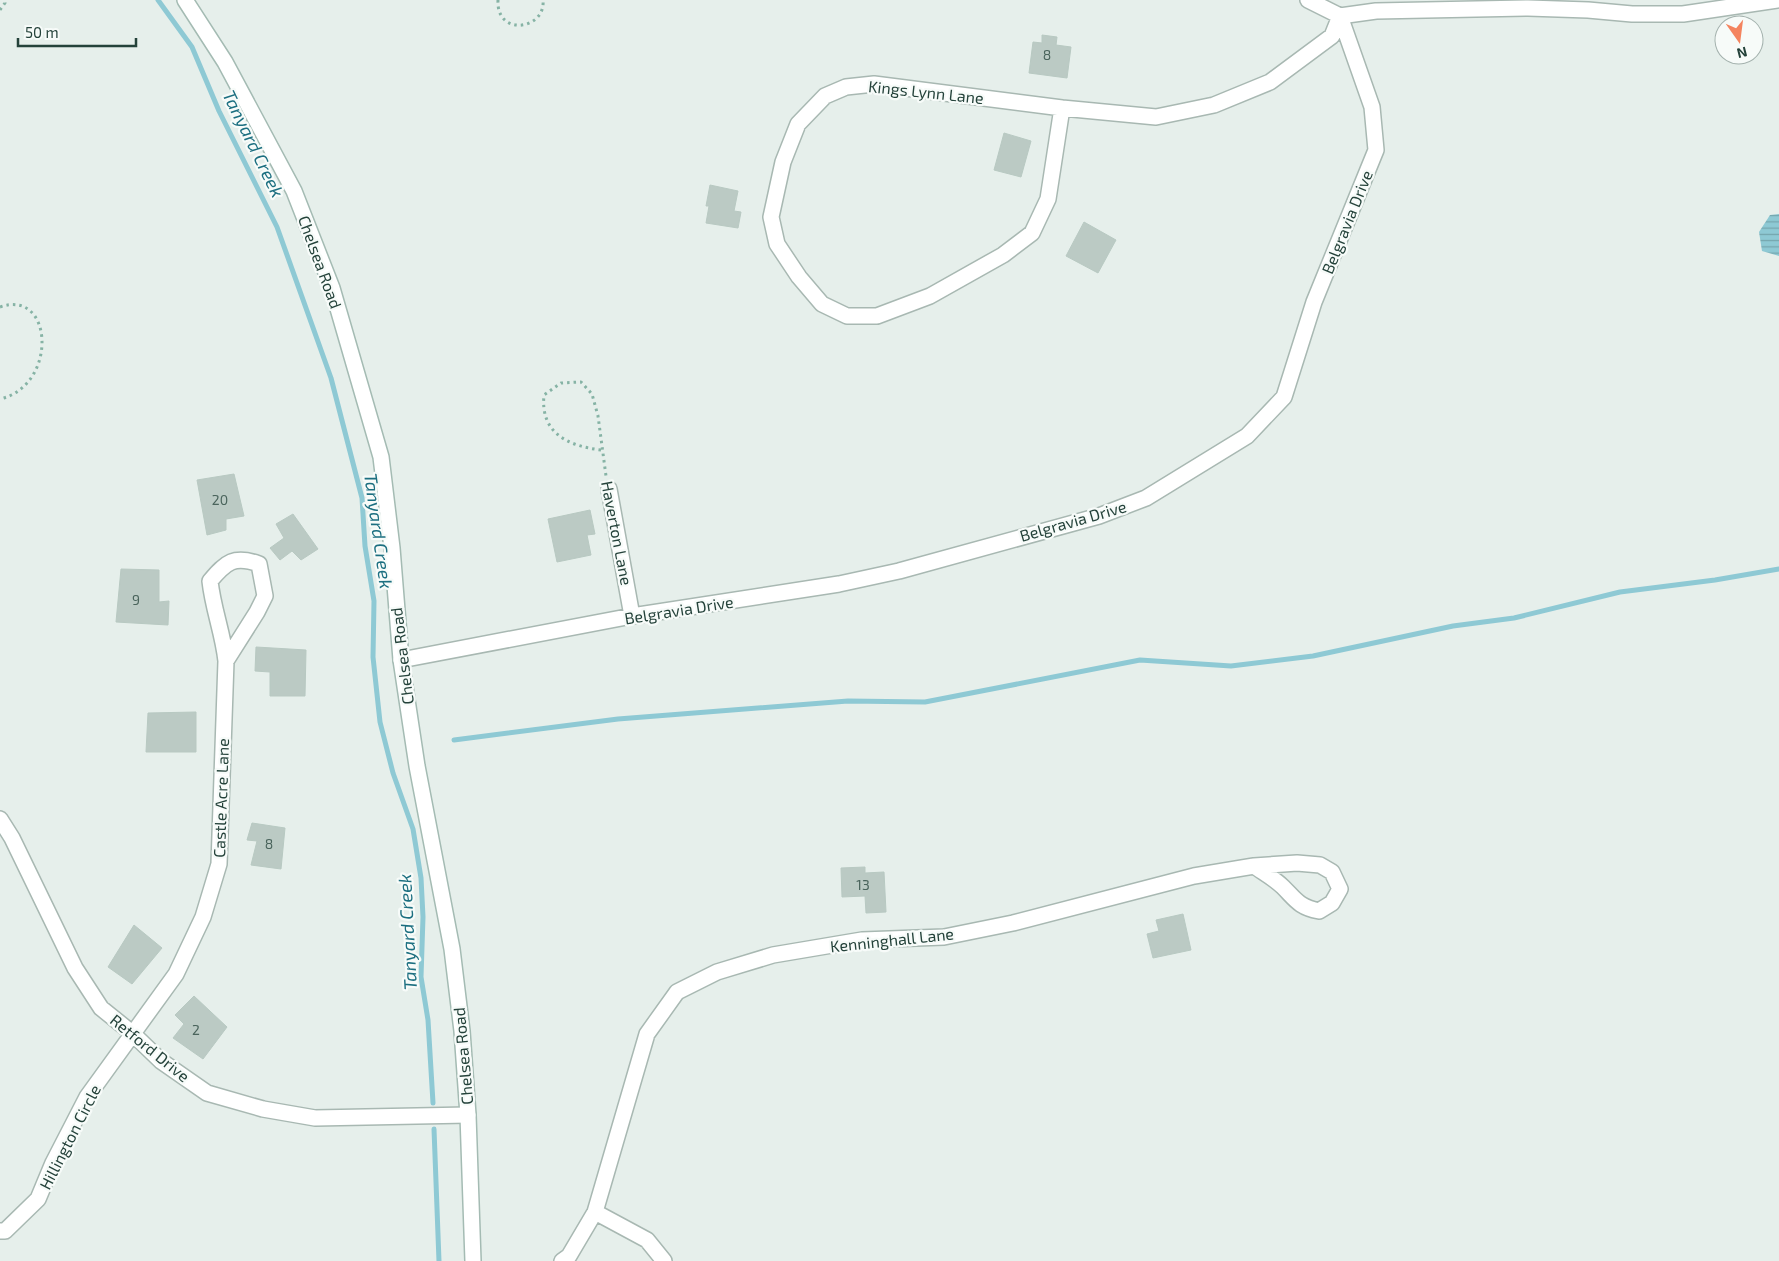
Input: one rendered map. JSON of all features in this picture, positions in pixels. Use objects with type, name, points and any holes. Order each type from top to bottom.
[{"type":"street","name":"Chelsea Road","points":[[185,0],[225,62],[294,191],[332,288],[381,457],[392,548],[401,660],[417,766],[452,950],[462,1031],[468,1115],[473,1261]]},
{"type":"street","points":[[1308,0],[1340,16],[1376,11],[1528,8],[1632,14],[1683,14],[1777,0]]},
{"type":"street","name":"Belgravia Drive","points":[[401,660],[632,616],[839,584],[899,570],[1099,516],[1146,498],[1247,436],[1284,397],[1314,302],[1376,150],[1372,107],[1340,16]]},
{"type":"street","name":"Kings Lynn Lane","points":[[1062,108],[1048,199],[1032,233],[1003,255],[930,296],[877,316],[847,316],[822,304],[799,277],[777,244],[771,217],[784,162],[798,124],[825,96],[846,87],[874,84],[1062,108],[1156,117],[1214,105],[1270,82],[1332,36],[1340,16]]},
{"type":"street","name":"Haverton Lane","points":[[609,489],[632,616]]},
{"type":"street","name":"Castle Acre Lane","points":[[132,1033],[176,974],[203,917],[220,864],[226,660],[224,638],[215,612],[210,581],[220,569],[231,561],[246,560],[259,564],[264,581],[264,596],[258,612],[226,660]]},
{"type":"street","name":"Retford Drive","points":[[0,819],[75,968],[101,1008],[132,1033],[161,1061],[207,1092],[263,1109],[315,1118],[468,1115]]},
{"type":"street","name":"Kenninghall Lane","points":[[562,1261],[569,1256],[595,1212],[647,1034],[678,992],[717,972],[773,954],[862,940],[944,937],[1022,921],[1194,876],[1254,866],[1298,862],[1320,864],[1332,872],[1340,889],[1332,904],[1319,911],[1308,909],[1294,901],[1283,888],[1254,866]]},
{"type":"street","name":"Hillington Circle","points":[[0,1231],[5,1231],[38,1199],[53,1163],[87,1097],[132,1033]]},
{"type":"street","points":[[595,1212],[647,1240],[664,1261]]},
{"type":"path","points":[[0,10],[6,3],[4,0]]},
{"type":"path","points":[[498,0],[503,19],[509,24],[522,26],[538,18],[544,7],[543,0]]},
{"type":"path","points":[[0,307],[8,305],[26,309],[40,322],[44,340],[41,357],[30,381],[9,397],[0,399]]},
{"type":"path","name":"Haverton Lane","points":[[602,450],[584,448],[567,441],[550,427],[543,410],[544,395],[562,383],[581,382],[592,394],[598,416],[609,489]]},
{"type":"water","points":[[1779,214],[1779,256],[1762,251],[1759,232],[1770,215]]},
{"type":"building","points":[[1042,35],[1057,37],[1056,45],[1071,47],[1067,78],[1029,73],[1033,42],[1042,43]]},
{"type":"building","points":[[1004,133],[1031,141],[1021,177],[994,170]]},
{"type":"building","points":[[710,185],[738,191],[734,211],[741,212],[738,228],[706,223],[709,206],[706,206]]},
{"type":"building","points":[[1084,222],[1116,240],[1098,273],[1066,256]]},
{"type":"building","points":[[234,474],[244,516],[226,519],[226,530],[207,535],[197,480]]},
{"type":"building","points":[[590,510],[595,534],[587,535],[591,555],[557,562],[548,519]]},
{"type":"building","points":[[293,514],[318,549],[301,560],[292,551],[280,560],[270,548],[284,538],[276,524]]},
{"type":"building","points":[[121,569],[159,570],[159,602],[169,601],[168,625],[116,622]]},
{"type":"building","points":[[256,647],[306,650],[305,696],[270,696],[270,672],[255,671]]},
{"type":"building","points":[[196,712],[196,752],[146,752],[148,713]]},
{"type":"building","points":[[252,823],[285,828],[281,869],[251,865],[257,841],[247,840]]},
{"type":"building","points":[[865,867],[865,873],[884,872],[886,912],[866,913],[865,896],[842,897],[841,868]]},
{"type":"building","points":[[1183,914],[1191,950],[1153,958],[1147,934],[1159,931],[1156,920]]},
{"type":"building","points":[[134,925],[162,948],[132,984],[108,967]]},
{"type":"building","points":[[194,996],[227,1027],[203,1059],[173,1038],[184,1024],[175,1015]]},
{"type":"waterway","name":"Tanyard Creek","points":[[158,0],[192,47],[219,111],[277,227],[331,378],[362,498],[365,546],[374,601],[373,657],[380,722],[393,773],[413,829],[421,878],[423,917],[421,977],[428,1020],[433,1103]]},
{"type":"waterway","points":[[454,740],[618,719],[848,701],[925,702],[1140,660],[1231,666],[1313,656],[1453,626],[1514,618],[1620,592],[1715,580],[1779,569]]},
{"type":"waterway","name":"Tanyard Creek","points":[[434,1129],[439,1261]]}]
